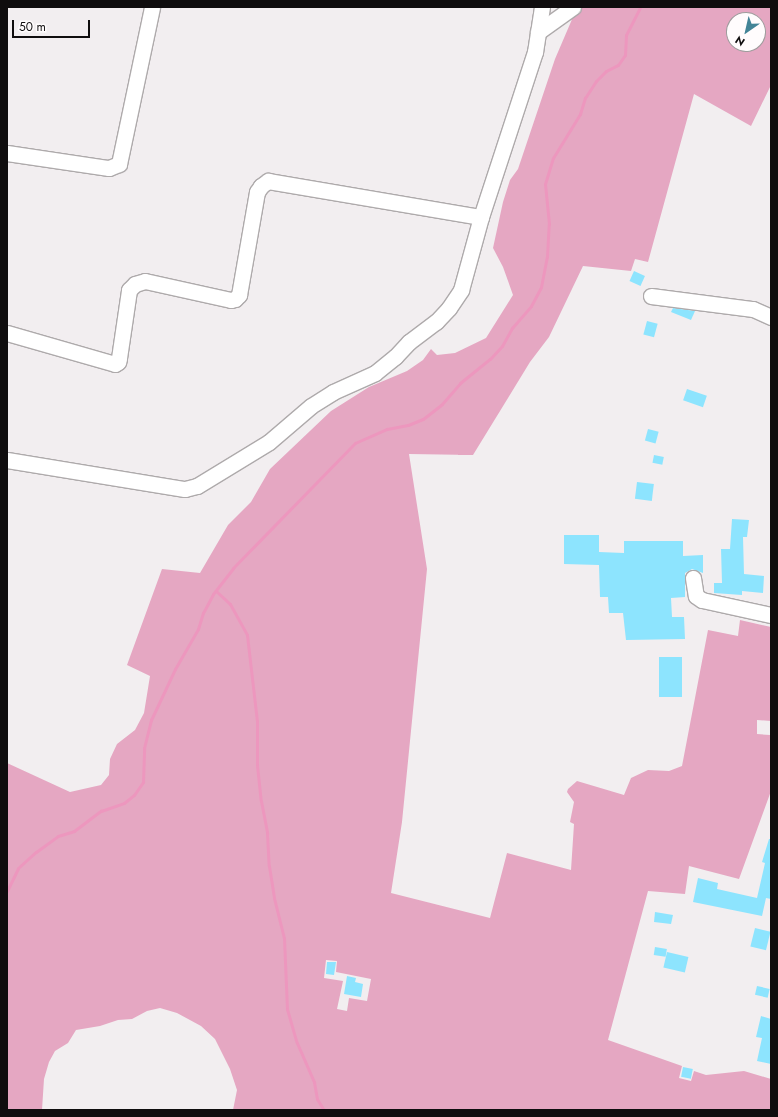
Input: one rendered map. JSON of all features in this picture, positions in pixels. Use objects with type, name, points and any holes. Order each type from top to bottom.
[{"type":"street","points":[[7,153],[109,168],[119,164],[152,7]]},
{"type":"street","points":[[8,459],[185,490],[197,486],[269,442],[311,406],[333,392],[375,373],[385,366],[409,342],[436,322],[449,308],[461,290],[482,217],[535,52],[542,7]]},
{"type":"street","points":[[538,32],[573,7]]},
{"type":"street","points":[[7,333],[115,364],[118,362],[119,358],[129,290],[136,284],[145,281],[231,300],[235,299],[239,295],[257,192],[261,186],[268,181],[482,217]]},
{"type":"street","points":[[651,296],[753,309],[771,317]]},
{"type":"street","points":[[693,578],[696,596],[702,600],[771,615]]},
{"type":"shaded area","points":[[580,7],[771,7],[771,85],[751,126],[694,94],[648,262],[635,259],[631,271],[583,266],[549,337],[530,362],[473,455],[409,454],[427,569],[402,822],[391,893],[490,918],[507,853],[571,870],[574,824],[570,822],[574,802],[567,792],[568,789],[577,781],[624,795],[631,778],[648,770],[669,771],[682,766],[708,630],[738,636],[740,620],[771,627],[771,721],[771,791],[739,879],[689,866],[685,894],[648,891],[608,1040],[682,1066],[679,1078],[691,1081],[694,1071],[706,1075],[744,1071],[771,1079],[771,1110],[233,1110],[237,1090],[230,1069],[215,1039],[201,1026],[177,1013],[160,1008],[147,1011],[132,1019],[118,1020],[100,1026],[76,1030],[68,1043],[55,1051],[49,1062],[44,1079],[42,1110],[7,1110],[7,763],[70,792],[101,785],[109,775],[110,759],[117,744],[135,730],[144,713],[150,676],[127,665],[162,569],[200,573],[228,525],[251,502],[270,469],[331,411],[369,387],[407,371],[423,360],[431,349],[437,355],[455,353],[486,338],[513,295],[503,267],[493,248],[503,202],[510,180],[518,169],[555,59],[573,17]],"holes":[[[757,720],[771,721],[770,735],[757,734]],[[326,960],[337,961],[336,972],[371,979],[367,1001],[349,998],[347,1011],[337,1009],[343,981],[324,978]]]},
{"type":"building","points":[[634,271],[645,276],[640,286],[630,281]]},
{"type":"building","points":[[673,308],[695,311],[691,320],[671,312]]},
{"type":"building","points":[[647,321],[658,324],[654,337],[643,335]]},
{"type":"building","points":[[687,389],[707,396],[703,407],[683,400]]},
{"type":"building","points":[[648,429],[659,432],[656,443],[645,441]]},
{"type":"building","points":[[654,455],[664,457],[662,465],[652,463]]},
{"type":"building","points":[[637,482],[654,484],[652,501],[635,499]]},
{"type":"building","points":[[732,519],[749,520],[747,537],[743,537],[744,574],[764,576],[763,593],[742,591],[742,595],[714,593],[714,583],[722,583],[721,549],[730,549]]},
{"type":"building","points":[[564,535],[599,535],[599,552],[624,553],[624,541],[683,541],[683,556],[703,555],[703,573],[692,569],[685,573],[685,597],[671,598],[672,617],[684,617],[685,639],[626,640],[623,613],[609,613],[608,597],[600,597],[599,565],[564,564]]},
{"type":"building","points":[[659,657],[682,657],[682,697],[659,697]]},
{"type":"building","points":[[769,839],[771,839],[771,899],[766,898],[762,916],[693,902],[698,878],[718,883],[717,889],[757,898],[765,863],[762,862]]},
{"type":"building","points":[[655,912],[673,915],[671,924],[654,922]]},
{"type":"building","points":[[755,928],[771,932],[766,950],[750,946]]},
{"type":"building","points":[[655,947],[667,949],[666,957],[654,955]]},
{"type":"building","points":[[667,952],[688,957],[685,973],[663,968]]},
{"type":"building","points":[[327,962],[336,962],[334,975],[326,974]]},
{"type":"building","points":[[347,976],[356,978],[355,982],[363,984],[361,997],[344,994]]},
{"type":"building","points":[[757,986],[770,989],[768,998],[755,995]]},
{"type":"building","points":[[761,1016],[771,1019],[771,1064],[757,1061],[762,1038],[756,1037]]},
{"type":"building","points":[[683,1067],[693,1069],[691,1079],[681,1077]]},
{"type":"waterway","points":[[7,891],[18,868],[36,852],[58,836],[74,831],[101,811],[124,803],[134,795],[143,782],[144,748],[151,720],[175,669],[198,629],[203,613],[213,594],[233,568],[355,443],[387,429],[408,425],[423,419],[442,404],[460,383],[490,359],[502,346],[512,328],[531,306],[541,287],[547,257],[549,224],[545,184],[553,158],[580,114],[585,98],[596,81],[606,71],[618,65],[625,55],[626,35],[640,7]]},
{"type":"waterway","points":[[216,591],[230,604],[247,635],[257,721],[257,765],[261,801],[267,833],[269,866],[274,898],[284,938],[287,1009],[297,1043],[314,1082],[317,1099],[324,1110]]}]
